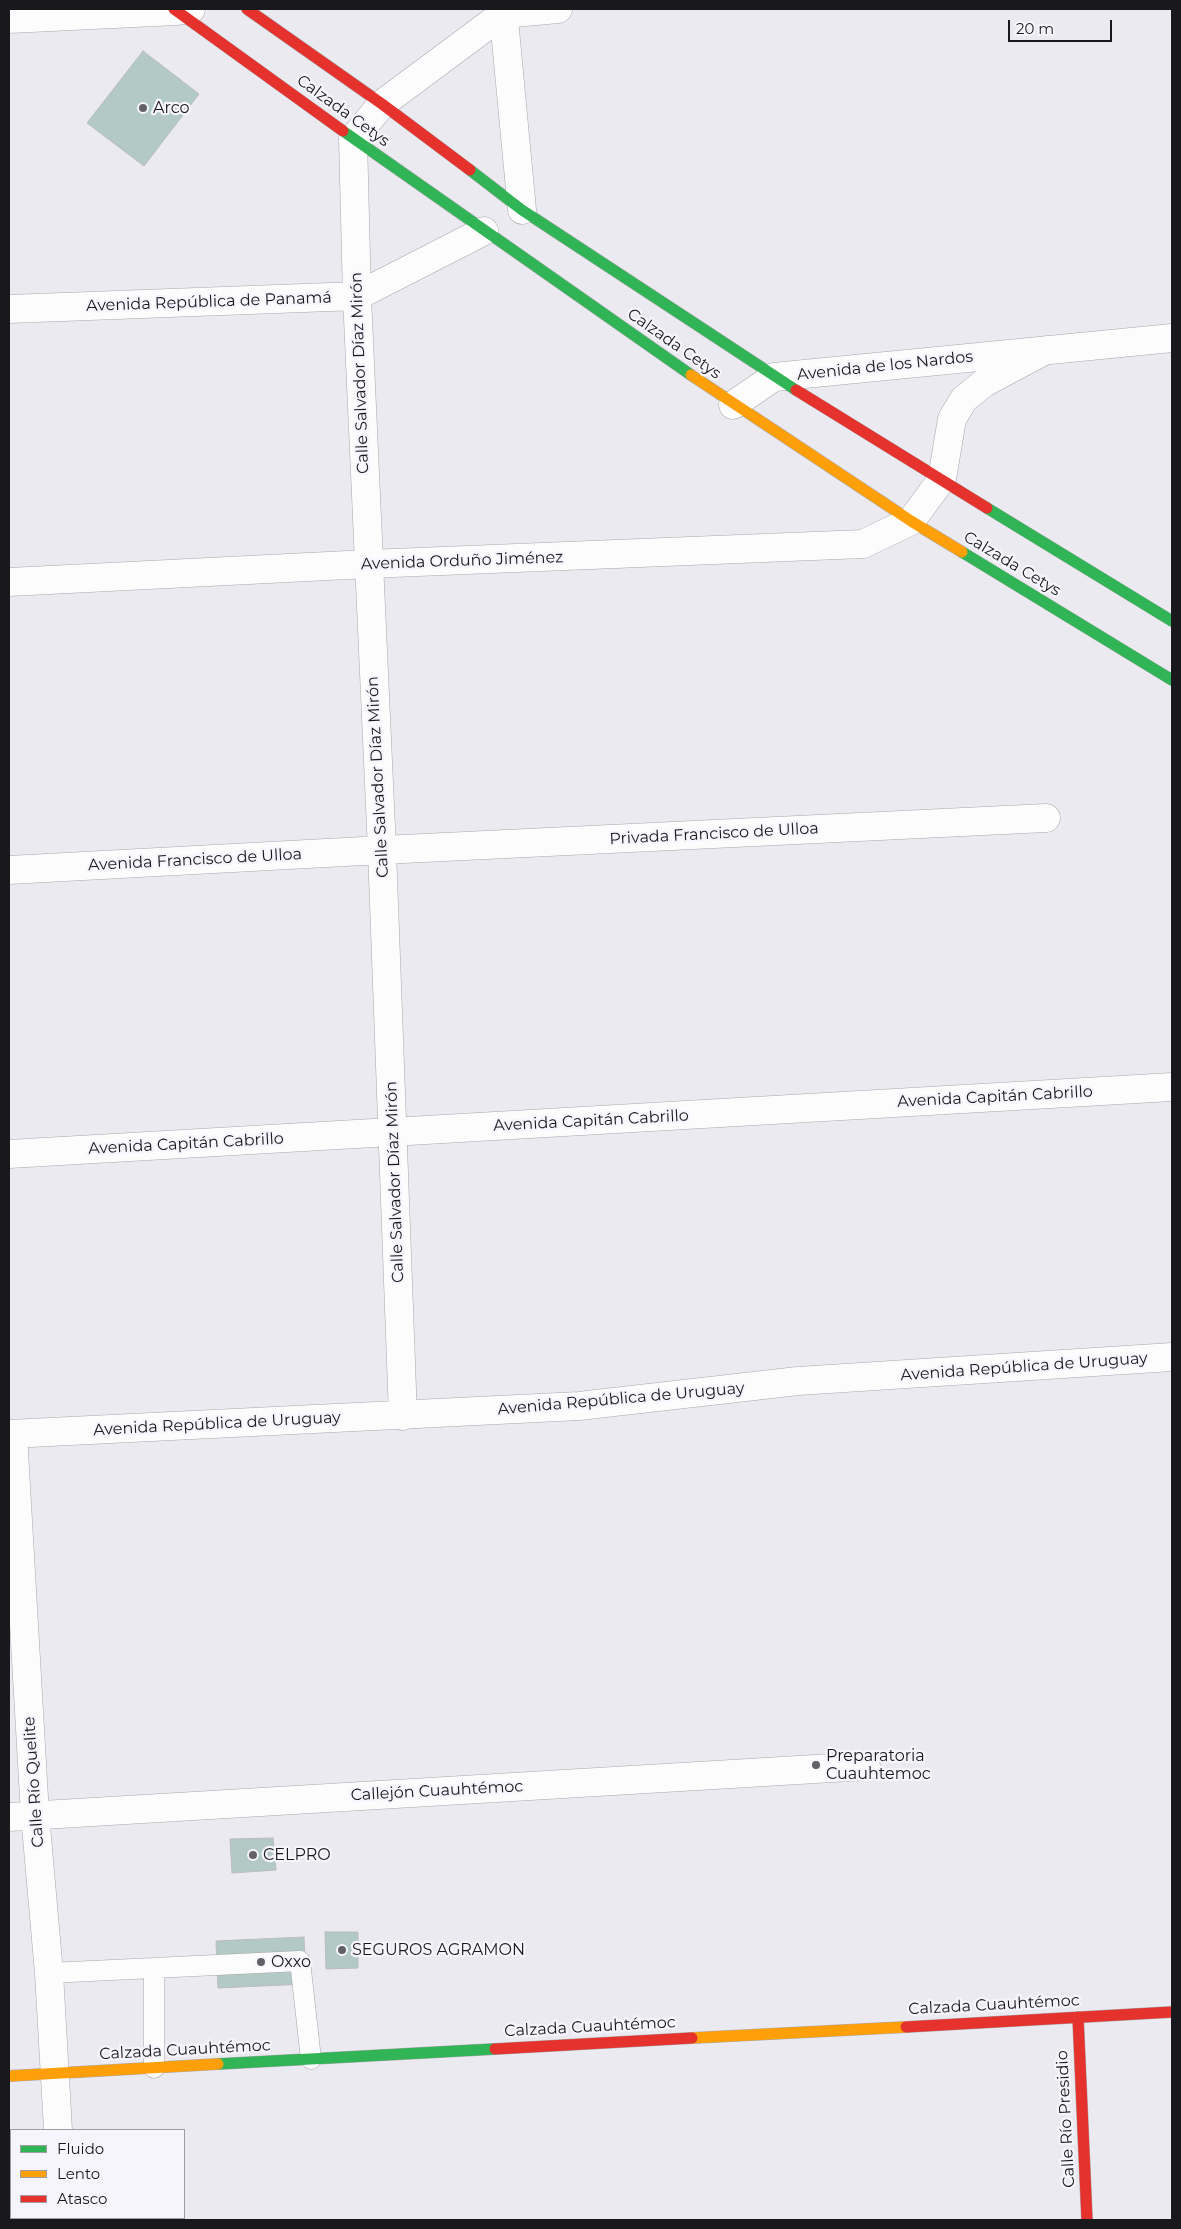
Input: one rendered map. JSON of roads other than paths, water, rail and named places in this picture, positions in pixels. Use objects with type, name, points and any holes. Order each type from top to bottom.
[{"type":"main road","name":"Calzada Cetys","points":[[247,9],[382,104],[522,210],[774,377],[1172,620]]},
{"type":"main road","name":"Calzada Cetys","points":[[181,10],[353,140],[733,405],[911,521],[1172,680]]},
{"type":"main road","name":"Calzada Cuauhtémoc","points":[[9,2076],[1172,2012]]},
{"type":"main road","name":"Calle Río Presidio","points":[[1078,2017],[1087,2220]]},
{"type":"street","points":[[353,140],[382,104],[503,11],[558,9]]},
{"type":"street","points":[[9,19],[181,10]]},
{"type":"street","points":[[503,11],[522,210]]},
{"type":"street","name":"Calle Salvador Díaz Mirón","points":[[353,140],[357,296],[382,850],[403,1416]]},
{"type":"street","name":"Avenida República de Panamá","points":[[9,309],[357,296],[484,231]]},
{"type":"street","name":"Avenida de los Nardos","points":[[733,405],[774,377],[1172,338]]},
{"type":"street","name":"Avenida de los Nardos","points":[[942,479],[952,419],[964,399],[984,383],[1046,350]]},
{"type":"street","points":[[911,521],[942,479]]},
{"type":"street","name":"Avenida Orduño Jiménez","points":[[9,582],[368,564],[863,544],[911,521]]},
{"type":"street","name":"Privada Francisco de Ulloa","points":[[382,850],[1046,818]]},
{"type":"street","name":"Avenida Francisco de Ulloa","points":[[9,870],[382,850]]},
{"type":"street","name":"Avenida Capitán Cabrillo","points":[[9,1154],[1172,1087]]},
{"type":"street","name":"Avenida República de Uruguay","points":[[11,1434],[579,1406],[798,1381],[1172,1357]]},
{"type":"street","name":"Calle Río Quelite","points":[[11,1434],[36,1815],[50,1973],[58,2129]]},
{"type":"street","name":"Callejón Cuauhtémoc","points":[[9,1817],[866,1766]]},
{"type":"lane","points":[[50,1973],[300,1961],[311,2059]]},
{"type":"lane","points":[[154,1968],[154,2068]]},
{"type":"place","name":"Arco","points":[[143,108]]},
{"type":"place","name":"Preparatoria Cuauhtemoc","points":[[816,1765]]},
{"type":"place","name":"CELPRO","points":[[253,1855]]},
{"type":"place","name":"SEGUROS AGRAMON","points":[[342,1950]]},
{"type":"place","name":"Oxxo","points":[[261,1962]]}]
